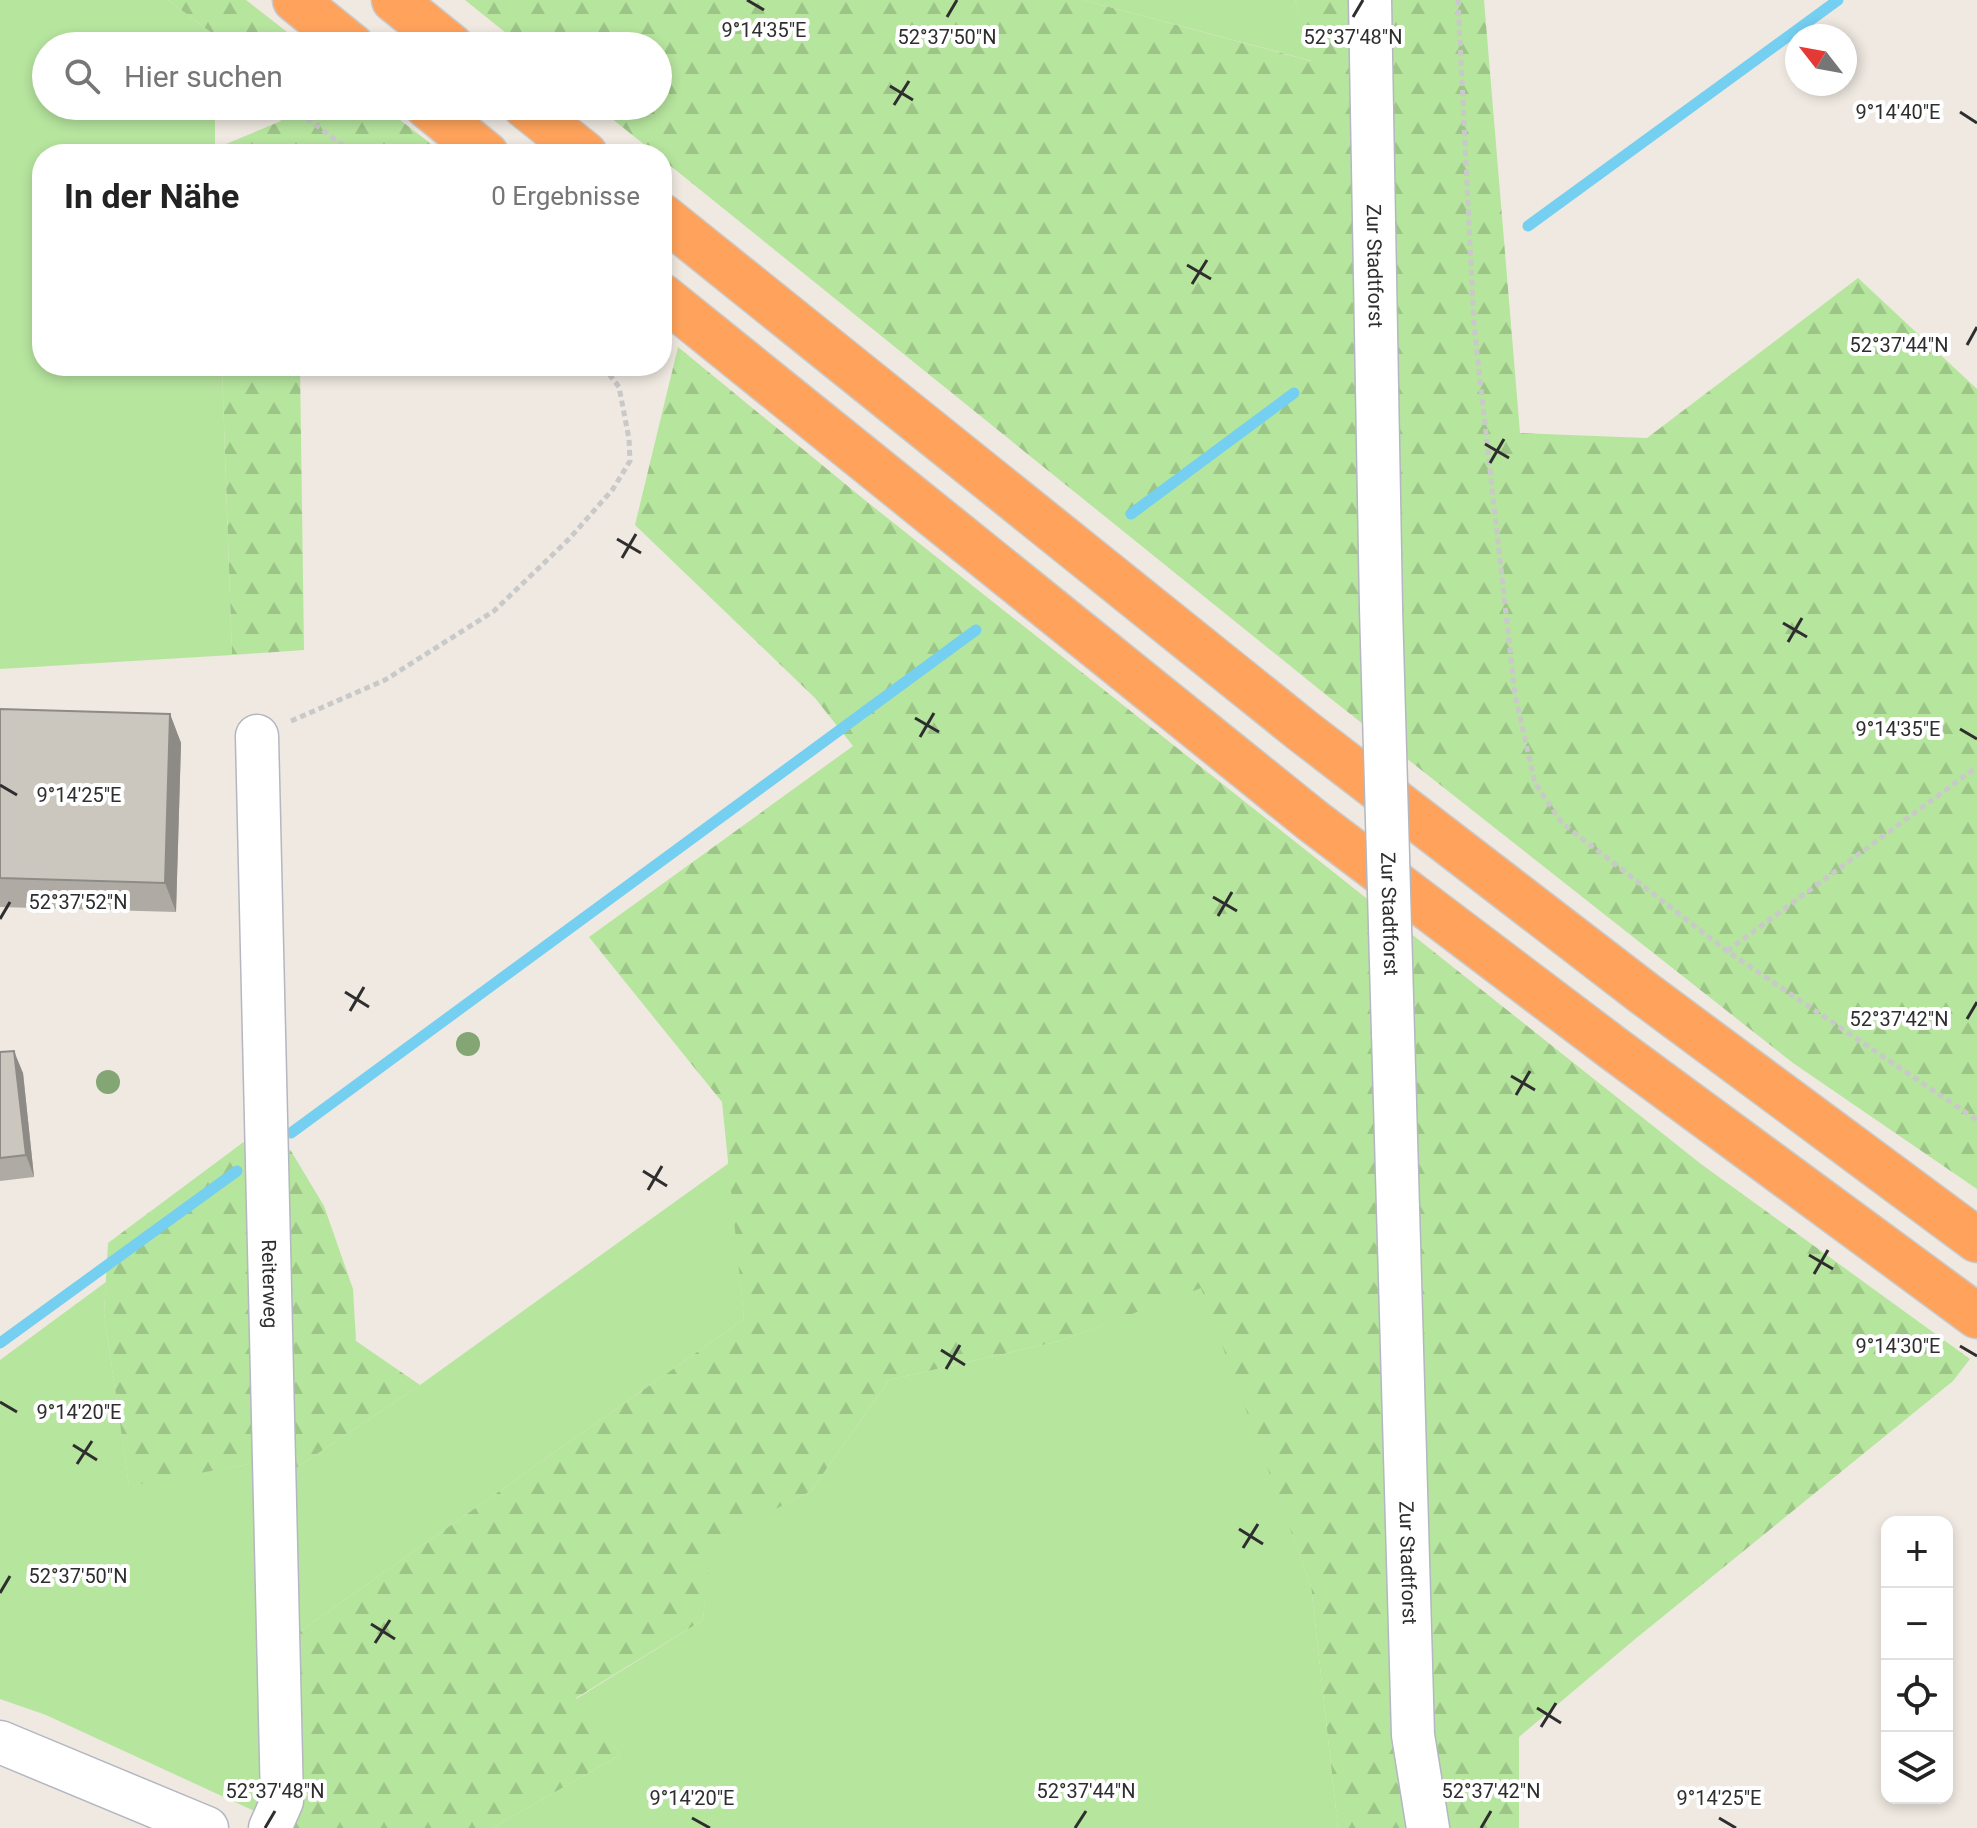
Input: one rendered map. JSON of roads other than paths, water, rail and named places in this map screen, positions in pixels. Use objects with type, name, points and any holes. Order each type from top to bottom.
[{"type":"highway","points":[[295,0],[335,32]]},
{"type":"highway","points":[[394,0],[434,32]]},
{"type":"highway","points":[[444,120],[474,144]]},
{"type":"highway","points":[[542,120],[572,144]]},
{"type":"highway","points":[[672,224],[1303,731],[1645,994],[1977,1240]]},
{"type":"highway","points":[[672,304],[1313,821],[1613,1048],[1977,1316]]},
{"type":"street","name":"Zur Stadtforst","points":[[1370,0],[1381,608],[1413,1735],[1428,1828]]},
{"type":"street","name":"Reiterweg","points":[[257,736],[282,1801],[270,1828]]},
{"type":"street","points":[[0,1742],[207,1828]]},
{"type":"waterway","points":[[1528,226],[1838,0]]},
{"type":"waterway","points":[[1131,514],[1294,393]]},
{"type":"waterway","points":[[291,1133],[976,630]]},
{"type":"waterway","points":[[0,1343],[237,1171]]}]
